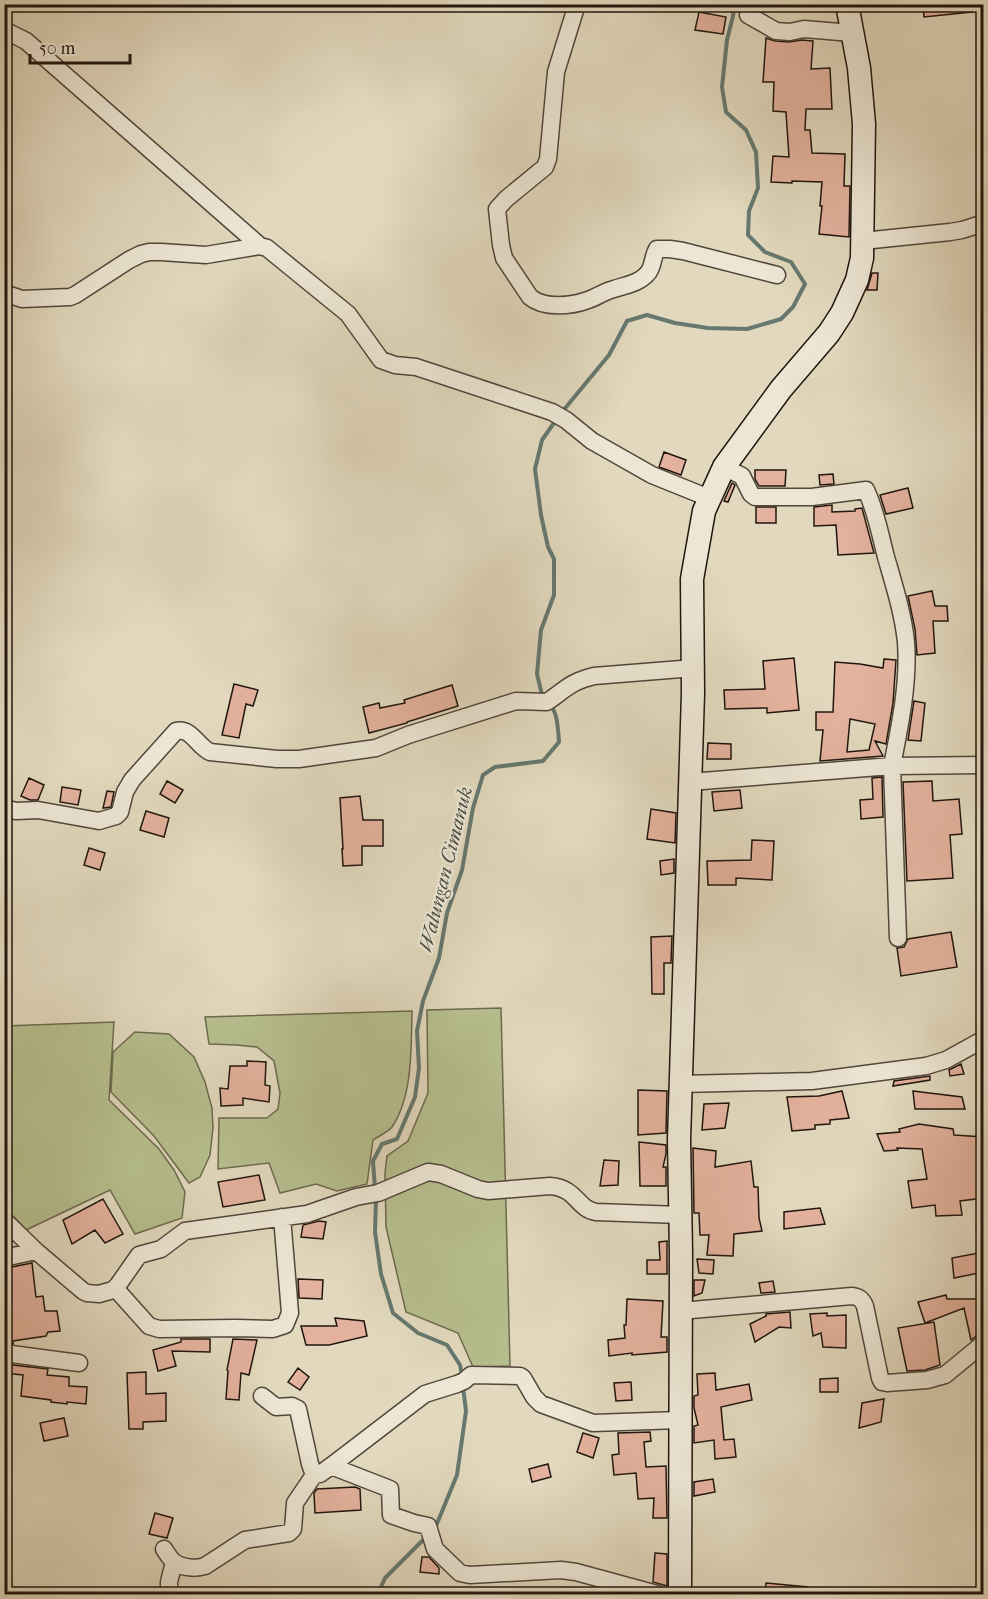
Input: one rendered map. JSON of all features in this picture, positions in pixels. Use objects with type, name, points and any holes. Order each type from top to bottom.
[{"type":"street","points":[[577,4],[556,72],[548,159],[545,167],[497,209],[504,258],[530,297],[535,302],[543,304],[558,305],[587,301],[646,276],[650,270],[653,254],[657,249],[683,251],[777,275]]},
{"type":"street","points":[[680,1594],[679,1140],[694,668],[692,579],[704,511],[724,467],[781,389],[828,333],[842,313],[858,280],[862,258],[864,124],[859,68],[847,4]]},
{"type":"street","points":[[748,15],[776,31],[790,32],[804,29],[852,33]]},
{"type":"street","points":[[4,30],[26,41],[260,246],[272,250],[348,314],[377,356],[387,363],[416,367],[559,416],[592,441],[652,475],[709,498]]},
{"type":"street","points":[[862,241],[962,230],[984,223]]},
{"type":"street","points":[[4,293],[27,300],[70,297],[141,254],[161,252],[206,255],[260,246]]},
{"type":"street","points":[[724,467],[744,478],[751,494],[755,496],[812,497],[866,490],[875,514],[899,603],[906,640],[901,718],[892,766],[898,938]]},
{"type":"street","points":[[4,808],[16,811],[38,810],[99,821],[111,817],[120,812],[125,792],[132,780],[179,730],[186,731],[204,750],[210,752],[299,759],[376,748],[408,735],[516,701],[547,702],[578,680],[594,676],[694,668]]},
{"type":"street","points":[[690,782],[892,766],[983,765]]},
{"type":"street","points":[[681,1084],[812,1081],[926,1065],[946,1060],[984,1039]]},
{"type":"street","points":[[5,1221],[83,1291],[99,1294],[115,1288],[139,1255],[161,1249],[185,1231],[307,1214],[356,1197],[378,1193],[423,1173],[434,1172],[488,1191],[559,1186],[567,1190],[587,1209],[596,1212],[680,1215]]},
{"type":"street","points":[[115,1288],[149,1326],[159,1329],[273,1329],[280,1327],[287,1321],[290,1313],[282,1217]]},
{"type":"street","points":[[4,1257],[36,1251]]},
{"type":"street","points":[[680,1311],[859,1297],[865,1306],[879,1378],[882,1382],[887,1383],[927,1380],[945,1375],[984,1343]]},
{"type":"street","points":[[4,1353],[79,1363]]},
{"type":"street","points":[[312,1470],[320,1474],[332,1466],[422,1396],[474,1375],[520,1376],[541,1404],[593,1423],[680,1420]]},
{"type":"street","points":[[169,1594],[169,1556],[192,1568],[201,1567],[245,1540],[292,1531],[295,1503],[312,1470],[296,1407],[276,1407],[262,1396]]},
{"type":"street","points":[[332,1466],[390,1489],[391,1515],[428,1526],[435,1549],[459,1573],[470,1575],[576,1572],[657,1594]]},
{"type":"green space","points":[[501,1008],[510,1366],[473,1367],[458,1333],[406,1312],[386,1227],[385,1173],[387,1156],[408,1141],[428,1093],[427,1010]]},
{"type":"green space","points":[[412,1011],[410,1071],[404,1101],[392,1127],[373,1140],[367,1184],[337,1191],[316,1184],[280,1193],[269,1163],[218,1169],[219,1118],[267,1118],[278,1109],[280,1093],[274,1061],[257,1047],[209,1044],[205,1017]]},
{"type":"green space","points":[[114,1022],[109,1100],[159,1149],[174,1170],[185,1192],[182,1218],[135,1234],[110,1190],[26,1230],[13,1216],[5,1216],[5,1026]]},
{"type":"green space","points":[[135,1032],[169,1034],[194,1057],[205,1082],[212,1108],[213,1128],[210,1155],[200,1177],[189,1183],[154,1136],[111,1092],[113,1052]]},
{"type":"building","points":[[923,4],[972,4],[972,12],[924,17]]},
{"type":"building","points":[[699,12],[726,17],[723,34],[695,30]]},
{"type":"building","points":[[766,38],[789,42],[813,41],[811,69],[830,68],[832,109],[806,109],[805,130],[810,130],[812,153],[845,154],[844,186],[850,186],[849,237],[819,234],[822,182],[771,182],[773,156],[789,157],[786,112],[773,111],[774,82],[763,82]]},
{"type":"building","points":[[872,273],[878,273],[877,290],[867,290]]},
{"type":"building","points":[[664,452],[686,460],[681,475],[659,467]]},
{"type":"building","points":[[755,470],[786,470],[785,486],[759,486],[755,479]]},
{"type":"building","points":[[833,474],[834,484],[820,485],[819,475]]},
{"type":"building","points":[[732,483],[735,485],[728,502],[724,501]]},
{"type":"building","points":[[908,488],[913,508],[886,514],[880,495]]},
{"type":"building","points":[[832,505],[832,512],[855,511],[855,509],[862,508],[874,553],[838,555],[836,525],[814,526],[814,507]]},
{"type":"building","points":[[756,507],[776,507],[776,523],[756,523]]},
{"type":"building","points":[[932,591],[935,606],[947,606],[948,621],[933,621],[935,653],[917,655],[915,629],[908,596]]},
{"type":"building","points":[[794,658],[799,710],[767,713],[767,708],[725,709],[724,690],[765,689],[763,661]]},
{"type":"building","points":[[884,659],[896,660],[893,703],[886,744],[875,741],[883,756],[820,761],[823,730],[816,730],[816,712],[833,712],[835,662],[883,668]],"holes":[[[850,719],[875,724],[869,750],[847,752]]]},
{"type":"building","points":[[234,684],[258,690],[253,706],[246,704],[239,738],[222,735]]},
{"type":"building","points":[[452,685],[458,706],[369,733],[363,707],[379,703],[380,708],[405,703],[404,700]]},
{"type":"building","points":[[914,701],[925,703],[921,741],[908,740]]},
{"type":"building","points":[[708,743],[731,744],[731,759],[707,759]]},
{"type":"building","points":[[882,777],[883,817],[861,819],[860,800],[873,799],[872,778]]},
{"type":"building","points":[[29,778],[44,785],[38,800],[30,800],[21,796]]},
{"type":"building","points":[[167,781],[183,790],[175,803],[160,794]]},
{"type":"building","points":[[932,781],[933,801],[959,799],[962,834],[950,835],[953,878],[907,881],[903,782]]},
{"type":"building","points":[[62,787],[81,790],[78,805],[60,802]]},
{"type":"building","points":[[740,790],[742,808],[714,811],[712,792]]},
{"type":"building","points":[[107,791],[114,792],[111,807],[103,808]]},
{"type":"building","points":[[360,796],[363,820],[383,820],[383,846],[362,846],[362,865],[343,866],[340,798]]},
{"type":"building","points":[[651,809],[676,813],[675,843],[647,839]]},
{"type":"building","points":[[146,811],[169,818],[164,837],[140,830]]},
{"type":"building","points":[[752,840],[774,841],[772,880],[736,878],[736,885],[708,885],[707,861],[751,860]]},
{"type":"building","points":[[89,848],[105,853],[100,870],[84,865]]},
{"type":"building","points":[[674,859],[674,873],[661,875],[660,861]]},
{"type":"building","points":[[951,932],[957,967],[901,976],[897,948],[904,947],[908,939]]},
{"type":"building","points":[[672,936],[671,963],[664,963],[664,994],[652,994],[651,937]]},
{"type":"building","points":[[247,1061],[266,1062],[265,1085],[270,1086],[269,1102],[243,1098],[243,1105],[221,1106],[220,1088],[228,1089],[230,1066],[247,1066]]},
{"type":"building","points":[[961,1064],[964,1074],[950,1076],[949,1070]]},
{"type":"building","points":[[930,1076],[930,1080],[893,1086],[894,1081]]},
{"type":"building","points":[[638,1090],[667,1091],[666,1133],[638,1135]]},
{"type":"building","points":[[842,1091],[849,1118],[830,1120],[830,1124],[815,1125],[815,1129],[792,1131],[787,1097],[819,1096]]},
{"type":"building","points":[[913,1091],[962,1097],[965,1109],[915,1109]]},
{"type":"building","points":[[729,1103],[725,1128],[702,1130],[704,1104]]},
{"type":"building","points":[[919,1124],[953,1129],[954,1135],[984,1137],[984,1198],[960,1201],[962,1215],[936,1216],[935,1205],[912,1208],[908,1181],[927,1179],[922,1149],[897,1148],[898,1150],[884,1151],[877,1134],[900,1132],[899,1129]]},
{"type":"building","points":[[639,1142],[666,1145],[663,1167],[666,1167],[666,1186],[640,1186]]},
{"type":"building","points":[[693,1148],[716,1151],[715,1167],[751,1161],[754,1187],[758,1187],[759,1218],[762,1231],[734,1234],[733,1256],[707,1255],[709,1235],[700,1235],[699,1213],[694,1213]]},
{"type":"building","points":[[604,1160],[619,1161],[618,1185],[600,1186]]},
{"type":"building","points":[[259,1175],[265,1200],[223,1207],[218,1182]]},
{"type":"building","points":[[103,1199],[123,1234],[105,1243],[95,1230],[72,1244],[63,1220]]},
{"type":"building","points":[[820,1208],[825,1224],[784,1229],[784,1212]]},
{"type":"building","points":[[319,1221],[326,1222],[323,1239],[301,1237],[303,1225]]},
{"type":"building","points":[[667,1241],[667,1274],[647,1274],[647,1260],[660,1260],[659,1242]]},
{"type":"building","points":[[984,1252],[984,1272],[954,1278],[952,1258]]},
{"type":"building","points":[[697,1259],[714,1260],[713,1274],[699,1273]]},
{"type":"building","points":[[32,1263],[36,1297],[43,1296],[45,1311],[57,1311],[60,1331],[48,1332],[46,1336],[13,1341],[13,1344],[4,1343],[4,1327],[10,1327],[4,1291],[4,1273],[7,1268]]},
{"type":"building","points":[[298,1279],[323,1280],[322,1299],[299,1298]]},
{"type":"building","points":[[694,1280],[705,1280],[702,1293],[694,1296]]},
{"type":"building","points":[[773,1281],[775,1292],[761,1293],[759,1283]]},
{"type":"building","points":[[946,1295],[947,1299],[984,1299],[984,1333],[971,1340],[964,1308],[925,1323],[918,1302]]},
{"type":"building","points":[[627,1299],[663,1301],[661,1337],[667,1337],[667,1352],[609,1356],[608,1340],[625,1338]]},
{"type":"building","points":[[790,1312],[791,1328],[779,1327],[755,1342],[750,1324],[766,1314]]},
{"type":"building","points":[[827,1313],[827,1316],[846,1315],[846,1348],[823,1347],[821,1333],[813,1336],[810,1314]]},
{"type":"building","points":[[335,1318],[364,1321],[367,1336],[329,1345],[306,1345],[301,1326],[337,1326]]},
{"type":"building","points":[[934,1322],[940,1365],[925,1370],[907,1371],[898,1328]]},
{"type":"building","points":[[181,1339],[210,1339],[210,1352],[172,1351],[176,1366],[158,1371],[153,1350],[181,1342]]},
{"type":"building","points":[[233,1339],[257,1340],[249,1375],[241,1373],[239,1400],[226,1399],[227,1370]]},
{"type":"building","points":[[4,1364],[48,1369],[47,1375],[69,1377],[69,1386],[87,1387],[86,1404],[67,1402],[67,1404],[21,1396],[23,1375],[4,1373]]},
{"type":"building","points":[[298,1368],[309,1377],[300,1390],[288,1382]]},
{"type":"building","points":[[146,1372],[146,1394],[166,1393],[166,1421],[143,1422],[143,1429],[129,1429],[127,1373]]},
{"type":"building","points":[[715,1373],[716,1390],[749,1384],[752,1400],[721,1407],[724,1440],[734,1439],[736,1457],[715,1459],[714,1440],[694,1443],[694,1426],[698,1425],[694,1408],[694,1396],[698,1395],[697,1374]]},
{"type":"building","points":[[838,1378],[838,1392],[820,1392],[820,1379]]},
{"type":"building","points":[[631,1382],[632,1400],[616,1401],[614,1383]]},
{"type":"building","points":[[884,1399],[881,1422],[859,1428],[862,1403]]},
{"type":"building","points":[[64,1418],[68,1436],[44,1441],[40,1423]]},
{"type":"building","points":[[650,1432],[651,1441],[644,1442],[646,1467],[666,1466],[667,1518],[653,1518],[654,1498],[638,1499],[636,1473],[614,1475],[612,1455],[619,1454],[618,1433]]},
{"type":"building","points":[[583,1433],[599,1438],[593,1458],[577,1452]]},
{"type":"building","points":[[548,1464],[551,1477],[532,1482],[529,1469]]},
{"type":"building","points":[[713,1479],[715,1492],[694,1496],[694,1482]]},
{"type":"building","points":[[355,1487],[360,1489],[361,1510],[315,1513],[314,1493],[317,1489]]},
{"type":"building","points":[[155,1513],[173,1518],[167,1538],[149,1534]]},
{"type":"building","points":[[655,1553],[667,1554],[667,1586],[653,1582]]},
{"type":"building","points":[[422,1557],[429,1557],[439,1568],[439,1574],[420,1572]]},
{"type":"building","points":[[766,1583],[808,1587],[808,1594],[765,1594]]},
{"type":"waterway","name":"Walungan Cimanuk","points":[[562,412],[609,355],[627,321],[647,315],[675,323],[708,328],[747,329],[781,319],[793,307],[805,284],[791,262],[765,252],[748,235],[749,211],[758,188],[756,152],[746,130],[726,112],[722,87],[734,4]]},
{"type":"waterway","name":"Walungan Cimanuk","points":[[542,695],[537,674],[541,630],[554,595],[554,559],[548,547],[541,515],[535,469],[542,440],[556,420]]},
{"type":"waterway","name":"Walungan Cimanuk","points":[[375,1189],[373,1161],[382,1144],[397,1139],[415,1097],[419,1068],[417,1031],[423,1001],[439,958],[447,913],[462,870],[473,808],[483,775],[495,767],[543,761],[559,742],[556,718],[551,705]]},
{"type":"waterway","name":"Walungan Cimanuk","points":[[376,1199],[375,1232],[381,1274],[393,1313],[418,1333],[447,1345],[460,1365],[462,1376]]},
{"type":"waterway","name":"Walungan Cimanuk","points":[[433,1529],[457,1475],[466,1411],[463,1387]]},
{"type":"waterway","name":"Walungan Cimanuk","points":[[378,1594],[385,1578],[426,1537]]}]
